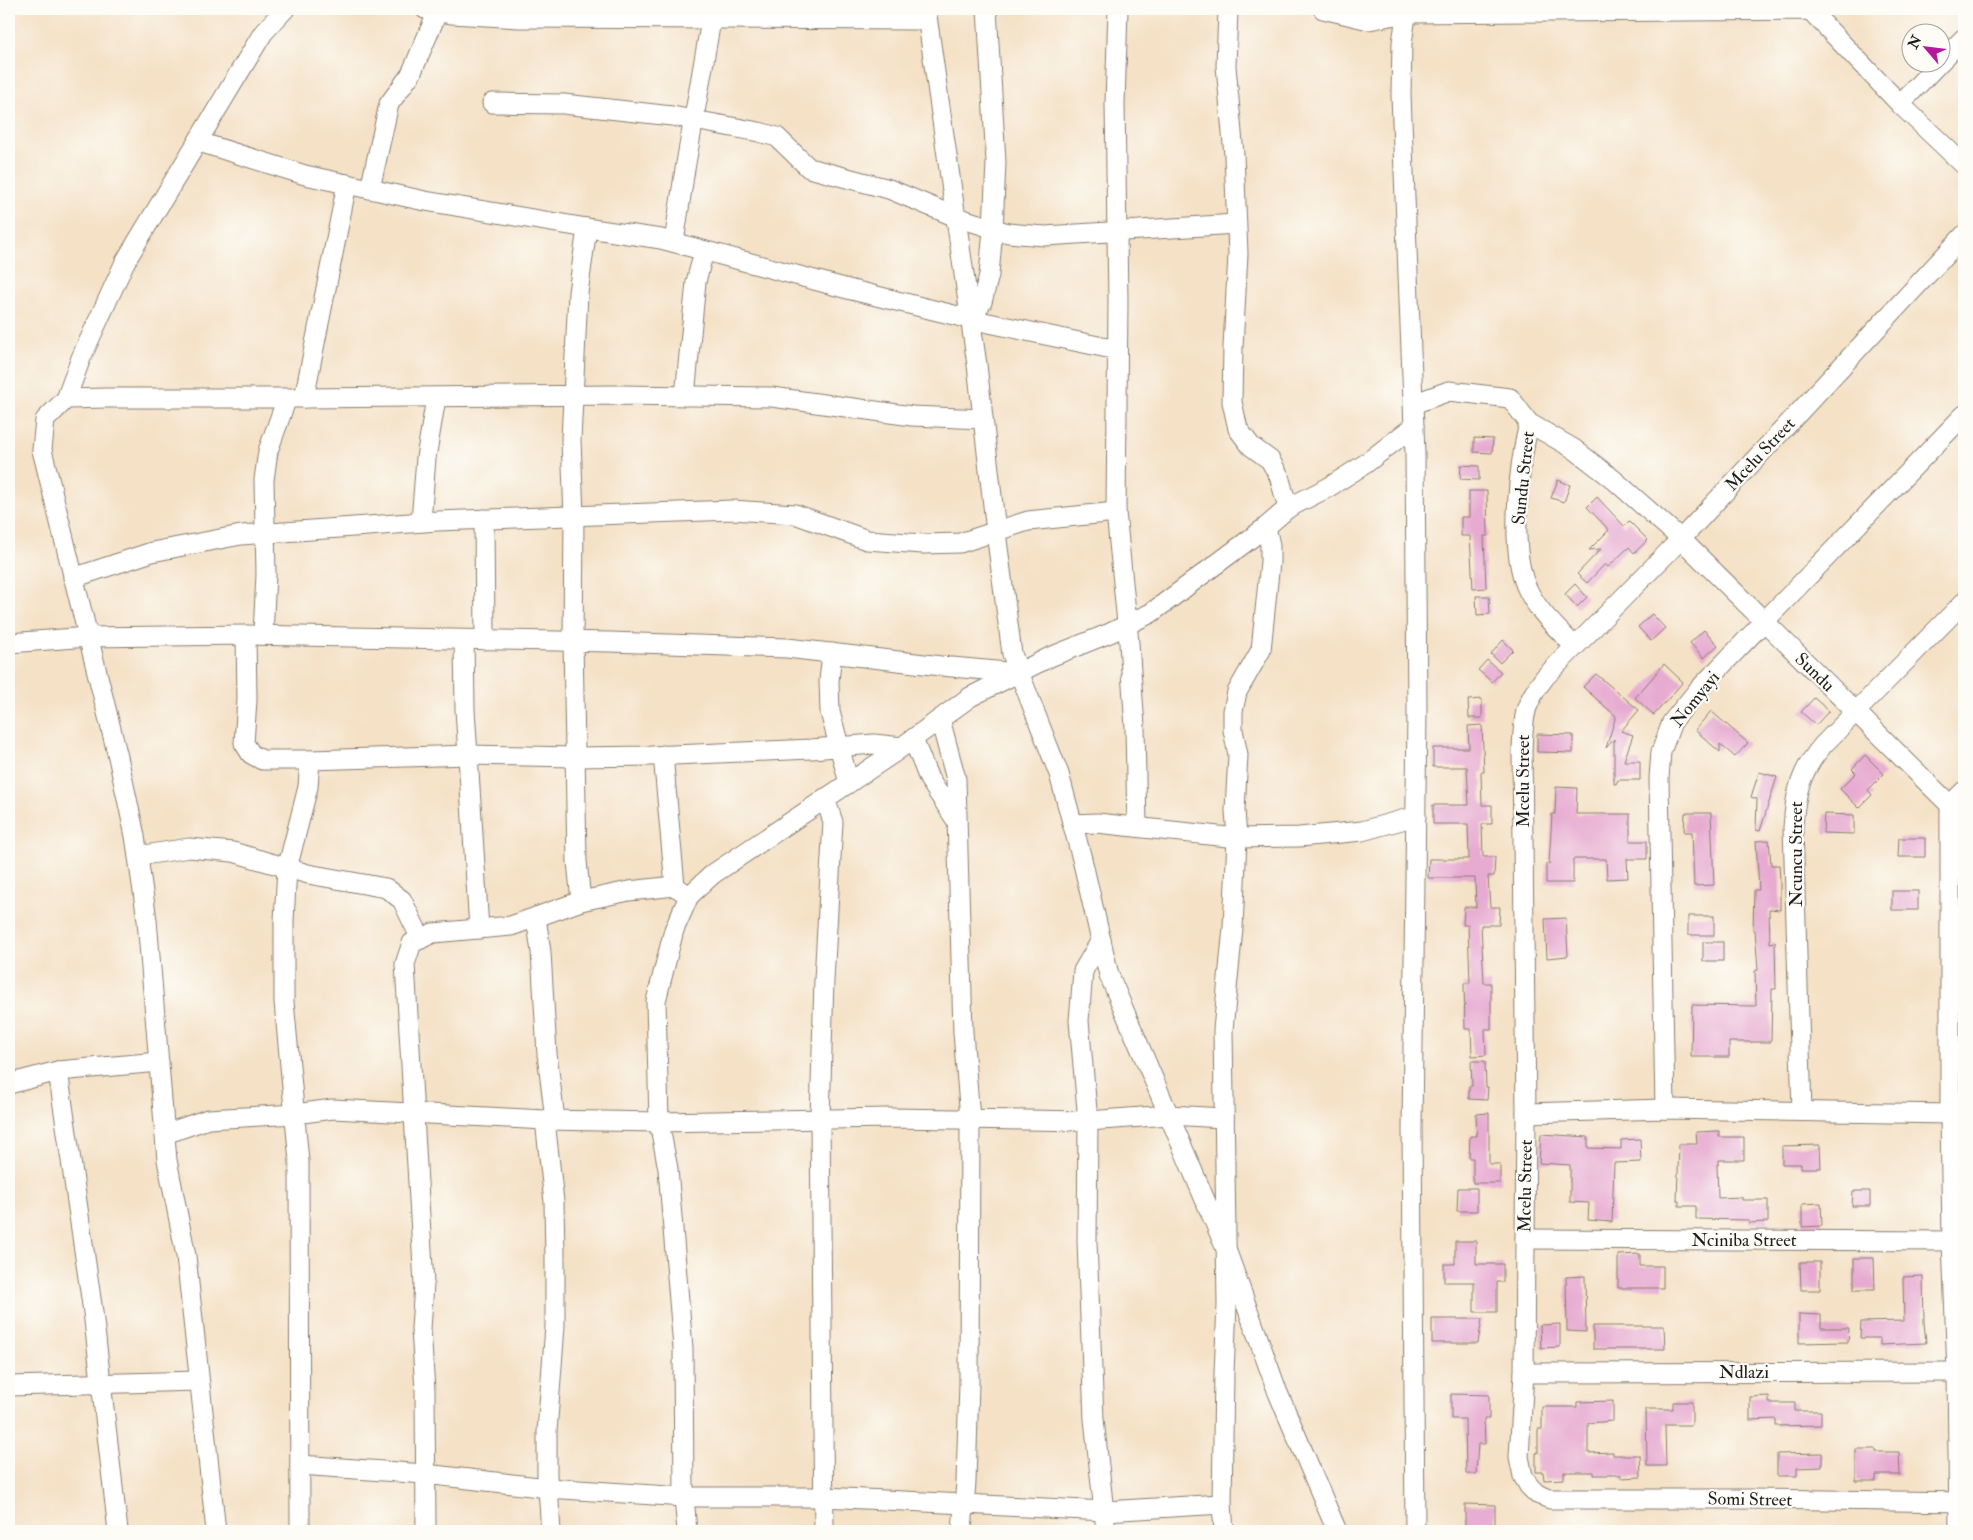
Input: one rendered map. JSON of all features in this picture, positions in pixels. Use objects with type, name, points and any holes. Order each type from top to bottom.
[{"type":"street","points":[[216,1531],[186,1256],[167,1160],[148,920],[138,856],[118,756],[42,450],[45,420],[66,399],[81,358],[125,262],[263,33],[285,9]]},
{"type":"street","points":[[970,319],[982,302],[989,275],[993,228],[996,162],[987,9]]},
{"type":"street","points":[[1118,9],[1115,103],[1117,233],[1116,512],[1135,727],[1137,827]]},
{"type":"street","points":[[1228,9],[1226,66],[1234,155],[1238,254],[1232,402],[1238,429],[1251,446],[1270,460],[1279,476],[1288,508]]},
{"type":"street","points":[[1323,9],[1369,20],[1383,13],[1407,11],[1811,10],[1900,104],[1964,165]]},
{"type":"street","points":[[370,189],[389,104],[411,74],[431,10],[712,14],[926,14],[970,319],[1012,654],[1059,774],[1109,975],[1226,1249],[1278,1393],[1337,1531]]},
{"type":"street","points":[[1407,11],[1402,43],[1401,96],[1414,426],[1417,702],[1412,1128],[1415,1531]]},
{"type":"street","points":[[674,242],[712,14]]},
{"type":"street","points":[[1950,52],[1964,38]]},
{"type":"street","points":[[1900,104],[1930,72]]},
{"type":"street","points":[[492,104],[564,104],[672,116],[759,132],[777,137],[809,168],[889,189],[956,217],[1008,233],[1045,236],[1117,233],[1236,224]]},
{"type":"street","points":[[199,142],[305,175],[425,201],[674,242],[970,319],[1117,350]]},
{"type":"street","points":[[347,184],[295,398],[268,451],[264,480],[266,574],[254,635],[244,743],[251,754],[262,760],[469,755],[575,758],[907,743]]},
{"type":"street","points":[[581,902],[577,861],[573,641],[574,516],[571,440],[578,293],[587,228]]},
{"type":"street","name":"Mcelu Street","points":[[1537,1494],[1522,1476],[1519,1457],[1524,1373],[1526,1113],[1522,748],[1524,713],[1531,694],[1545,677],[1681,539],[1964,235]]},
{"type":"street","points":[[685,396],[696,282],[704,251]]},
{"type":"street","points":[[1413,404],[1449,391],[1510,398],[1529,422]]},
{"type":"street","points":[[66,399],[573,396],[772,397],[912,416],[983,419]]},
{"type":"street","points":[[421,522],[426,458],[436,398]]},
{"type":"street","name":"Nomyayi","points":[[1665,1110],[1658,820],[1661,752],[1672,722],[1698,690],[1765,623],[1964,415]]},
{"type":"street","name":"Sundu Street","points":[[1574,646],[1538,608],[1526,586],[1520,565],[1517,535],[1519,493],[1523,449],[1529,422],[1574,449],[1613,479],[1681,539]]},
{"type":"street","points":[[426,1531],[422,1329],[424,1284],[405,964],[412,943],[433,933],[511,926],[581,902],[629,891],[682,891],[713,874],[907,743],[970,697],[1050,657],[1151,613],[1266,527],[1288,508],[1329,487],[1365,464],[1414,426]]},
{"type":"street","points":[[73,578],[152,552],[241,535],[421,522],[732,510],[795,514],[867,540],[923,544],[960,543],[1028,521],[1116,512]]},
{"type":"street","points":[[484,519],[485,640]]},
{"type":"street","points":[[1224,1531],[1222,1504],[1227,1305],[1223,1030],[1233,928],[1237,838],[1235,810],[1238,755],[1233,730],[1233,711],[1237,692],[1261,650],[1270,562],[1270,545],[1266,527]]},
{"type":"street","name":"Sundu","points":[[1681,539],[1950,805]]},
{"type":"street","name":"Ncuncu Street","points":[[1802,1112],[1794,811],[1796,793],[1810,761],[1823,745],[1964,602]]},
{"type":"street","points":[[9,643],[88,638],[254,635],[573,641],[787,648],[1019,673]]},
{"type":"street","points":[[464,640],[465,710],[479,929]]},
{"type":"street","points":[[832,653],[829,681],[830,712],[849,782]]},
{"type":"street","points":[[940,719],[956,779],[963,1032],[970,1119],[970,1383],[962,1531]]},
{"type":"street","points":[[907,743],[956,820]]},
{"type":"street","points":[[663,755],[682,891],[656,1001],[659,1122],[668,1169],[684,1348],[684,1497],[687,1531]]},
{"type":"street","points":[[300,1531],[299,1161],[284,1002],[284,920],[287,869],[308,787],[310,760]]},
{"type":"street","points":[[1959,1531],[1962,1503],[1961,1372],[1958,1241],[1950,1114],[1950,805],[1964,791]]},
{"type":"street","points":[[824,1531],[820,1119],[824,980],[833,822],[825,798]]},
{"type":"street","points":[[1072,824],[1097,823],[1237,838],[1299,837],[1362,831],[1416,816]]},
{"type":"street","points":[[138,856],[189,848],[232,852],[287,869],[386,888],[402,900],[420,939]]},
{"type":"street","points":[[536,917],[541,952],[554,1202],[555,1326],[547,1432],[551,1531]]},
{"type":"street","points":[[1101,940],[1083,971],[1079,1022],[1088,1120],[1087,1242],[1094,1420],[1106,1531]]},
{"type":"street","points":[[9,1084],[58,1071],[159,1062]]},
{"type":"street","points":[[58,1071],[93,1312],[118,1531]]},
{"type":"street","points":[[165,1134],[208,1119],[295,1114],[333,1109],[550,1120],[659,1122],[820,1119],[1088,1120],[1169,1115],[1224,1118]]},
{"type":"street","points":[[1526,1113],[1665,1110],[1950,1114]]},
{"type":"street","name":"Nciniba Street","points":[[1525,1239],[1958,1241]]},
{"type":"street","name":"Ndlazi","points":[[1524,1373],[1961,1372]]},
{"type":"street","points":[[9,1386],[199,1381]]},
{"type":"street","points":[[300,1466],[425,1474],[548,1488],[684,1497],[824,1498],[1105,1511],[1222,1504]]},
{"type":"street","name":"Somi Street","points":[[1537,1494],[1550,1499],[1750,1499],[1962,1503]]},
{"type":"building","points":[[1474,438],[1493,439],[1492,453],[1474,452]]},
{"type":"building","points":[[1461,465],[1479,466],[1479,480],[1460,479]]},
{"type":"building","points":[[1558,480],[1570,485],[1564,502],[1551,498]]},
{"type":"building","points":[[1469,491],[1487,491],[1488,536],[1484,536],[1486,588],[1473,589],[1470,536],[1461,536],[1461,517],[1469,517]]},
{"type":"building","points":[[1597,497],[1624,526],[1629,521],[1648,540],[1634,553],[1629,547],[1608,567],[1605,564],[1587,583],[1577,574],[1601,549],[1589,550],[1609,530],[1587,507]]},
{"type":"building","points":[[1575,584],[1587,597],[1577,607],[1565,594]]},
{"type":"building","points":[[1476,596],[1489,596],[1490,614],[1477,615]]},
{"type":"building","points":[[1652,614],[1665,628],[1651,641],[1638,627]]},
{"type":"building","points":[[1704,630],[1718,645],[1704,658],[1690,643]]},
{"type":"building","points":[[1503,640],[1513,650],[1500,663],[1491,654]]},
{"type":"building","points":[[1487,660],[1501,672],[1492,682],[1478,670]]},
{"type":"building","points":[[1664,664],[1683,682],[1654,715],[1635,698]]},
{"type":"building","points":[[1596,674],[1639,710],[1621,731],[1633,735],[1624,761],[1640,761],[1640,780],[1618,780],[1614,784],[1614,739],[1606,748],[1616,716],[1583,687]]},
{"type":"building","points":[[1814,698],[1829,711],[1816,725],[1801,712]]},
{"type":"building","points":[[1482,699],[1482,718],[1469,718],[1468,700]]},
{"type":"building","points":[[1711,711],[1748,743],[1735,757],[1720,744],[1720,752],[1695,730]]},
{"type":"building","points":[[1482,725],[1484,772],[1481,772],[1482,805],[1492,805],[1492,824],[1482,824],[1483,857],[1495,857],[1494,876],[1488,876],[1490,907],[1500,907],[1499,925],[1481,925],[1484,983],[1491,983],[1491,1029],[1485,1029],[1486,1055],[1472,1056],[1471,1029],[1465,1029],[1464,983],[1470,983],[1468,925],[1463,925],[1464,907],[1476,907],[1475,878],[1428,878],[1429,859],[1468,859],[1469,857],[1468,824],[1433,824],[1433,805],[1469,805],[1467,767],[1433,767],[1433,748],[1469,748],[1468,726]]},
{"type":"building","points":[[1537,734],[1573,735],[1573,753],[1537,752]]},
{"type":"building","points":[[1865,755],[1884,774],[1868,790],[1872,795],[1859,808],[1840,789],[1856,773],[1852,769]]},
{"type":"building","points":[[1759,772],[1777,777],[1760,831],[1756,830],[1757,799],[1751,797]]},
{"type":"building","points":[[1556,787],[1577,788],[1576,814],[1630,814],[1630,841],[1647,841],[1647,859],[1627,859],[1628,878],[1607,879],[1606,859],[1573,859],[1573,883],[1546,883],[1546,864],[1549,864],[1552,814],[1555,814]]},
{"type":"building","points":[[1685,813],[1711,813],[1714,885],[1694,886],[1692,832],[1684,832]]},
{"type":"building","points":[[1824,814],[1854,815],[1854,834],[1823,833]]},
{"type":"building","points":[[1899,838],[1925,838],[1925,857],[1898,857]]},
{"type":"building","points":[[1769,840],[1771,865],[1779,865],[1780,881],[1780,910],[1769,909],[1770,943],[1775,942],[1776,989],[1772,989],[1771,1042],[1729,1042],[1729,1057],[1691,1057],[1692,1005],[1756,1006],[1755,971],[1758,970],[1755,930],[1753,930],[1754,890],[1759,890],[1756,841]]},
{"type":"building","points":[[1892,891],[1918,891],[1918,910],[1892,910]]},
{"type":"building","points":[[1688,916],[1714,916],[1714,935],[1688,935]]},
{"type":"building","points":[[1566,918],[1568,956],[1547,958],[1545,919]]},
{"type":"building","points":[[1703,942],[1723,942],[1723,961],[1703,961]]},
{"type":"building","points":[[1471,1061],[1485,1061],[1486,1087],[1488,1087],[1487,1100],[1469,1099],[1469,1086],[1472,1086]]},
{"type":"building","points":[[1489,1113],[1489,1164],[1500,1164],[1500,1183],[1473,1183],[1473,1158],[1469,1158],[1470,1136],[1477,1136],[1476,1114]]},
{"type":"building","points":[[1719,1131],[1719,1137],[1744,1137],[1744,1160],[1719,1160],[1719,1164],[1717,1164],[1718,1198],[1742,1197],[1742,1200],[1768,1200],[1768,1222],[1749,1223],[1749,1220],[1696,1219],[1696,1206],[1679,1206],[1679,1201],[1677,1201],[1679,1144],[1697,1144],[1696,1132]]},
{"type":"building","points":[[1541,1134],[1588,1137],[1588,1148],[1621,1149],[1621,1140],[1640,1139],[1641,1162],[1614,1163],[1612,1222],[1588,1220],[1589,1203],[1570,1202],[1570,1165],[1539,1163]]},
{"type":"building","points":[[1820,1145],[1821,1168],[1801,1168],[1801,1164],[1782,1164],[1782,1146]]},
{"type":"building","points":[[1458,1188],[1477,1188],[1477,1211],[1457,1211]]},
{"type":"building","points":[[1853,1191],[1870,1191],[1870,1206],[1852,1206]]},
{"type":"building","points":[[1821,1203],[1822,1226],[1802,1227],[1802,1204]]},
{"type":"building","points":[[1455,1241],[1476,1241],[1476,1264],[1503,1264],[1503,1282],[1497,1282],[1497,1312],[1474,1312],[1474,1282],[1444,1282],[1444,1264],[1455,1264]]},
{"type":"building","points":[[1640,1254],[1640,1266],[1663,1266],[1663,1288],[1618,1288],[1618,1255]]},
{"type":"building","points":[[1854,1258],[1874,1258],[1875,1290],[1854,1290]]},
{"type":"building","points":[[1800,1262],[1820,1262],[1820,1290],[1801,1290]]},
{"type":"building","points":[[1585,1276],[1586,1332],[1567,1331],[1566,1277]]},
{"type":"building","points":[[1923,1276],[1926,1343],[1880,1345],[1880,1338],[1860,1338],[1861,1322],[1904,1321],[1903,1277]]},
{"type":"building","points":[[1799,1314],[1821,1315],[1821,1328],[1849,1328],[1848,1342],[1799,1343]]},
{"type":"building","points":[[1432,1319],[1482,1319],[1478,1343],[1432,1343]]},
{"type":"building","points":[[1560,1324],[1560,1347],[1541,1348],[1540,1325]]},
{"type":"building","points":[[1593,1326],[1664,1326],[1665,1349],[1593,1349]]},
{"type":"building","points":[[1451,1394],[1489,1395],[1489,1419],[1484,1419],[1485,1444],[1478,1444],[1476,1474],[1466,1474],[1465,1419],[1451,1419]]},
{"type":"building","points":[[1769,1396],[1769,1403],[1795,1403],[1795,1411],[1821,1411],[1821,1425],[1776,1426],[1776,1419],[1750,1420],[1750,1397]]},
{"type":"building","points":[[1613,1401],[1613,1421],[1588,1423],[1588,1453],[1613,1452],[1613,1455],[1640,1455],[1641,1477],[1621,1478],[1621,1475],[1594,1475],[1594,1472],[1564,1472],[1564,1479],[1544,1480],[1543,1472],[1536,1472],[1538,1429],[1542,1429],[1542,1407],[1577,1407],[1577,1402]]},
{"type":"building","points":[[1673,1402],[1692,1402],[1692,1425],[1665,1425],[1666,1466],[1647,1466],[1646,1409],[1673,1409]]},
{"type":"building","points":[[1856,1449],[1876,1449],[1876,1452],[1899,1452],[1900,1475],[1876,1475],[1876,1481],[1856,1481]]},
{"type":"building","points":[[1822,1453],[1822,1467],[1797,1468],[1797,1476],[1777,1476],[1777,1454]]},
{"type":"building","points":[[1465,1504],[1495,1505],[1495,1531],[1465,1531]]}]
